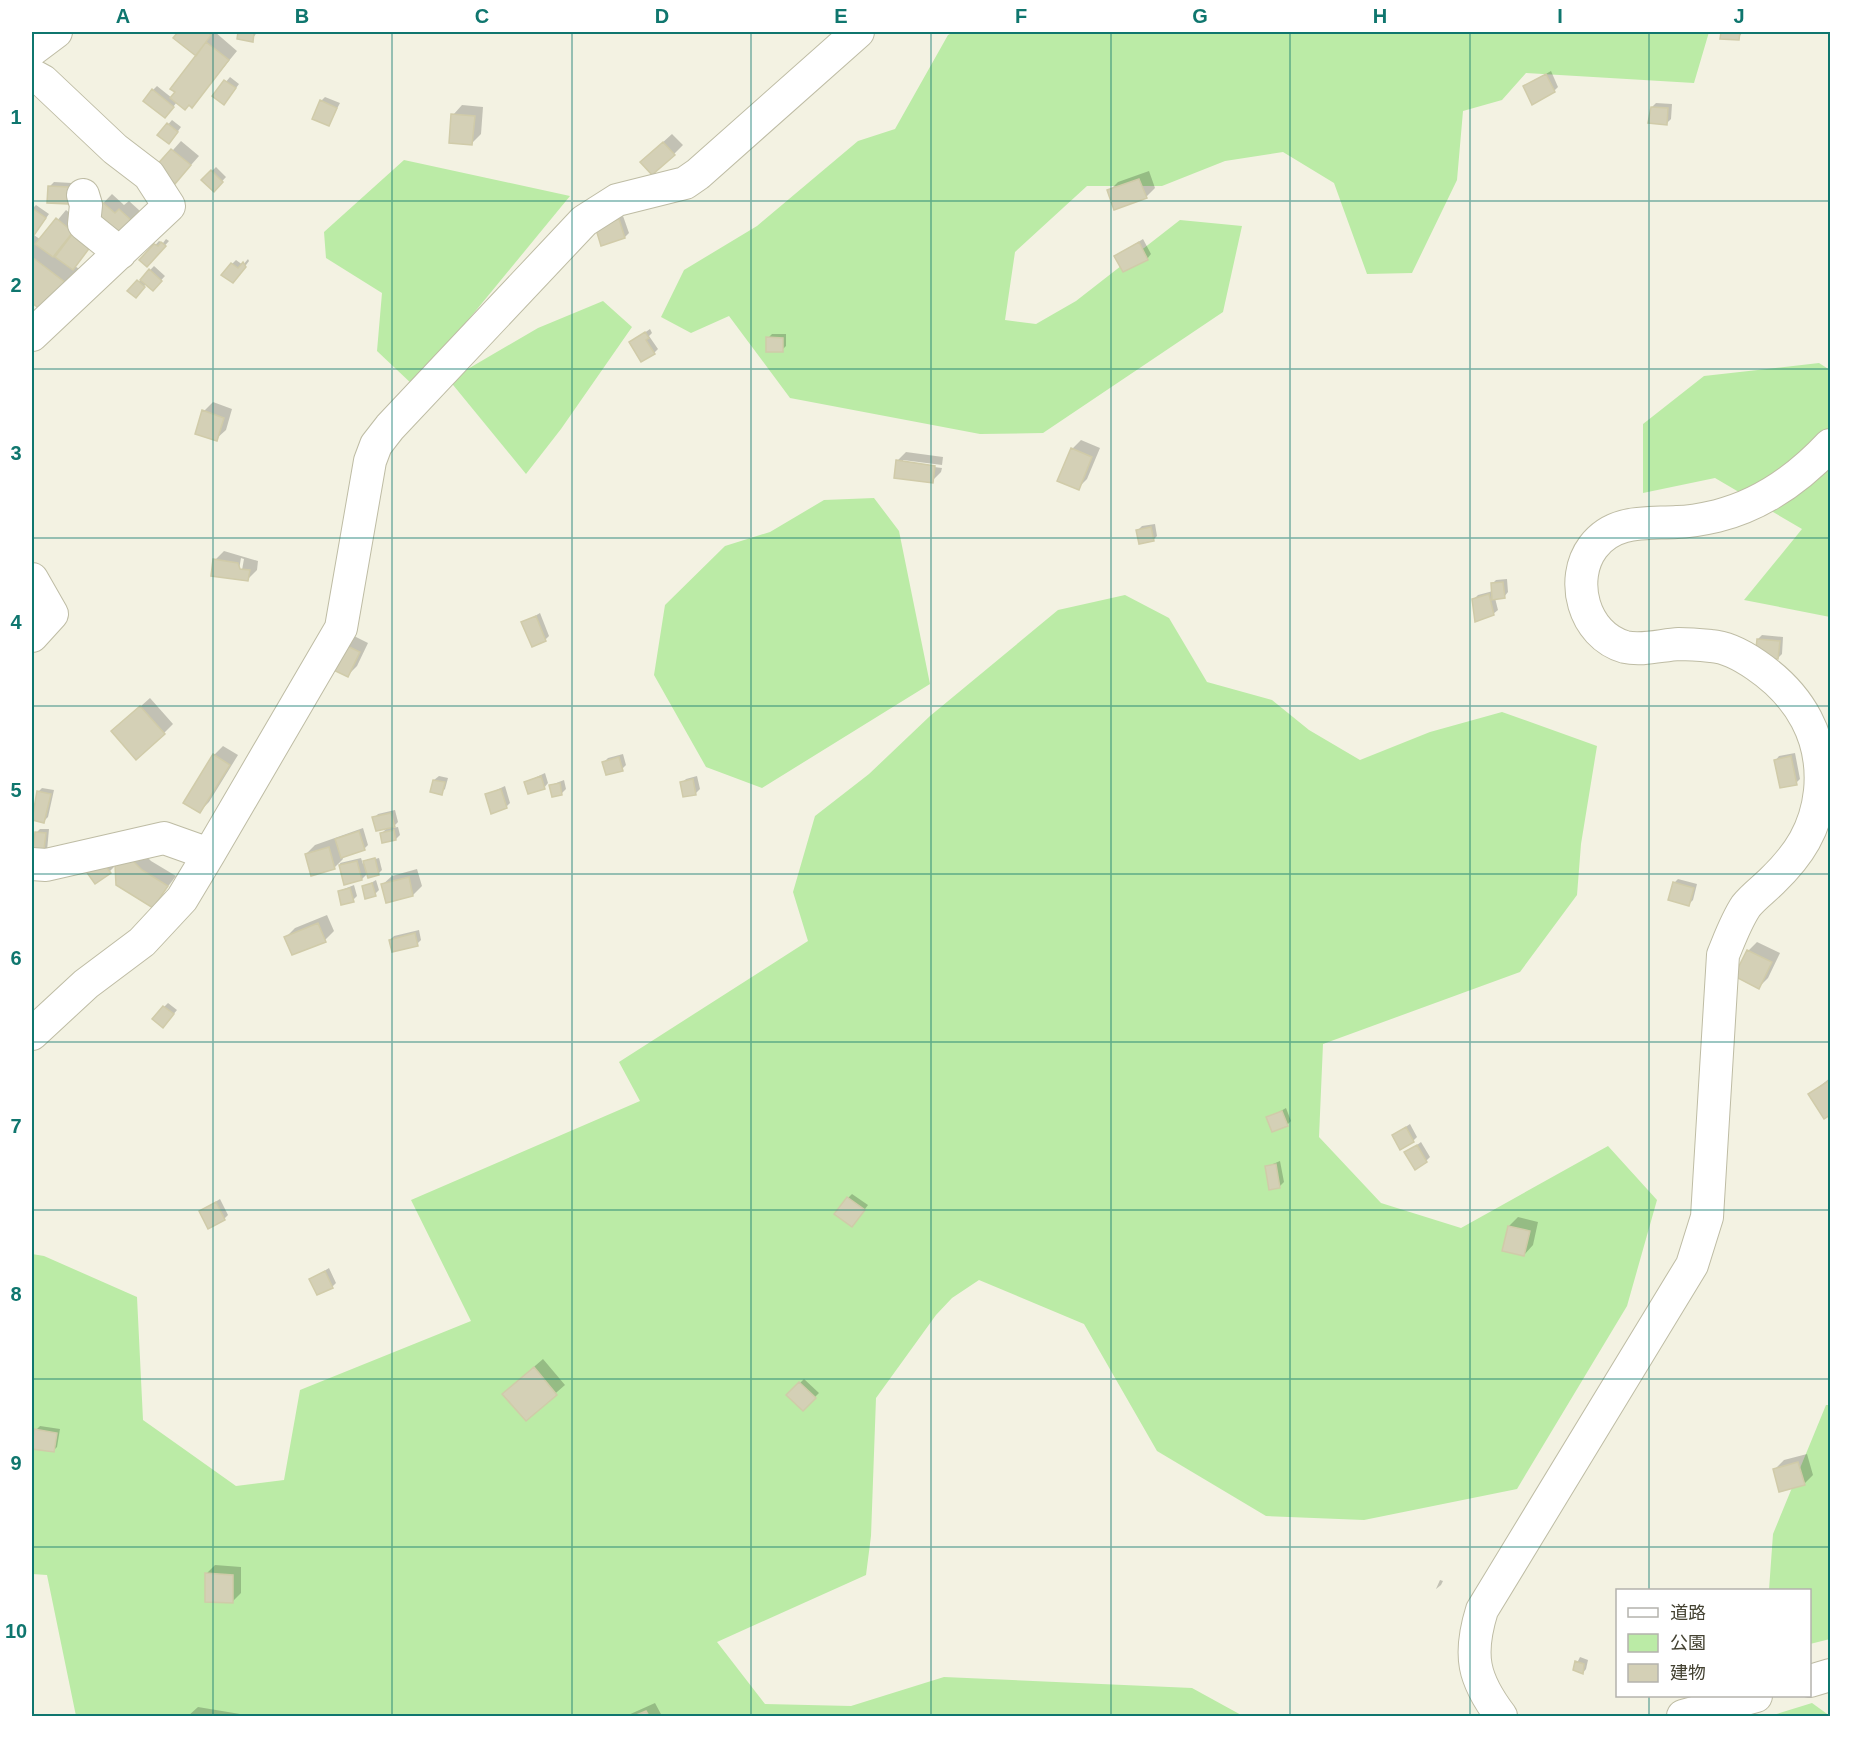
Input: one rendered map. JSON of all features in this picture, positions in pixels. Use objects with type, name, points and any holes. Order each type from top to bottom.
[{"type":"street","points":[[32,50],[56,32]]},
{"type":"street","points":[[32,1034],[78,991],[142,942],[182,899],[209,854],[341,628],[370,461],[376,445],[390,426],[584,221],[617,200],[685,183],[858,32]]},
{"type":"street","points":[[32,75],[43,81],[115,149],[149,175],[169,206],[32,335]]},
{"type":"street","points":[[83,195],[86,206],[84,224],[120,253]]},
{"type":"street","points":[[1501,1716],[1485,1692],[1475,1665],[1473,1649],[1482,1610],[1692,1265],[1707,1217],[1723,955],[1734,927],[1747,904],[1788,865],[1804,843],[1816,814],[1820,792],[1819,750],[1811,728],[1798,702],[1773,676],[1743,656],[1714,646],[1624,647],[1605,634],[1586,612],[1581,595],[1582,567],[1594,546],[1611,531],[1633,522],[1678,522],[1718,516],[1754,502],[1811,466],[1830,445]]},
{"type":"street","points":[[32,579],[52,614],[32,636]]},
{"type":"street","points":[[32,864],[46,865],[164,838],[209,854]]},
{"type":"street","points":[[1811,1680],[1830,1675]]},
{"type":"street","points":[[1683,1716],[1749,1697]]},
{"type":"green space","points":[[954,32],[1709,32],[1694,83],[1526,73],[1502,100],[1463,111],[1457,180],[1412,273],[1367,274],[1334,183],[1283,152],[1225,161],[1162,186],[1087,186],[1015,252],[1005,320],[1036,324],[1076,301],[1180,220],[1242,226],[1223,312],[1043,433],[980,434],[790,398],[729,316],[691,333],[661,317],[684,270],[757,226],[858,141],[895,129],[948,35]]},
{"type":"green space","points":[[404,160],[570,196],[414,386],[377,351],[382,293],[326,258],[324,232]]},
{"type":"green space","points":[[603,301],[632,327],[561,429],[526,474],[449,380],[538,328]]},
{"type":"green space","points":[[1819,363],[1830,370],[1830,617],[1744,600],[1802,529],[1715,478],[1643,493],[1643,424],[1704,376]]},
{"type":"green space","points":[[874,498],[899,531],[930,684],[762,788],[706,767],[654,675],[665,605],[725,546],[770,532],[824,500]]},
{"type":"green space","points":[[1125,595],[1169,618],[1207,682],[1272,700],[1309,730],[1360,760],[1430,732],[1502,712],[1597,746],[1581,844],[1577,895],[1520,972],[1323,1044],[1319,1137],[1381,1203],[1461,1228],[1608,1146],[1657,1200],[1627,1306],[1517,1489],[1364,1520],[1266,1516],[1157,1451],[1084,1324],[979,1280],[952,1298],[936,1315],[876,1398],[871,1536],[866,1575],[717,1642],[765,1704],[851,1706],[944,1677],[1192,1688],[1243,1716],[76,1716],[47,1575],[32,1574],[32,1254],[44,1256],[137,1297],[143,1420],[236,1486],[284,1480],[300,1390],[471,1321],[411,1200],[640,1101],[619,1062],[808,941],[793,892],[815,816],[869,774],[930,716],[1058,610]]},
{"type":"green space","points":[[1826,1405],[1830,1405],[1830,1639],[1811,1644],[1811,1589],[1769,1589],[1773,1534]]},
{"type":"green space","points":[[1812,1703],[1830,1716],[1770,1716]]},
{"type":"building","points":[[178,32],[207,32],[211,35],[196,56],[173,38]]},
{"type":"building","points":[[238,32],[254,32],[253,42],[237,39]]},
{"type":"building","points":[[1721,32],[1740,32],[1739,40],[1720,39]]},
{"type":"building","points":[[206,42],[229,60],[192,108],[189,105],[185,110],[170,98],[175,92],[170,89]]},
{"type":"building","points":[[1546,74],[1555,92],[1532,105],[1523,86]]},
{"type":"building","points":[[224,80],[236,88],[224,105],[212,96]]},
{"type":"building","points":[[152,89],[174,107],[165,118],[143,101]]},
{"type":"building","points":[[320,100],[337,108],[329,126],[312,119]]},
{"type":"building","points":[[1651,107],[1668,108],[1667,125],[1648,123]]},
{"type":"building","points":[[451,114],[475,116],[472,145],[449,143]]},
{"type":"building","points":[[167,123],[178,132],[169,144],[157,135]]},
{"type":"building","points":[[663,142],[675,155],[652,175],[640,162]]},
{"type":"building","points":[[171,149],[191,165],[175,184],[155,167]]},
{"type":"building","points":[[211,170],[223,182],[214,192],[201,180]]},
{"type":"building","points":[[1139,179],[1147,198],[1114,210],[1107,190]]},
{"type":"building","points":[[48,186],[69,187],[68,204],[47,203]]},
{"type":"building","points":[[102,202],[115,213],[119,209],[132,221],[117,239],[90,215]]},
{"type":"building","points":[[32,208],[46,218],[32,238]]},
{"type":"building","points":[[56,218],[73,232],[53,257],[35,244]]},
{"type":"building","points":[[619,219],[625,238],[601,246],[595,226]]},
{"type":"building","points":[[73,233],[91,246],[73,270],[55,257]]},
{"type":"building","points":[[161,242],[166,246],[147,267],[139,260],[154,244],[158,246]]},
{"type":"building","points":[[1139,242],[1148,260],[1123,272],[1114,256]]},
{"type":"building","points":[[32,257],[66,283],[44,312],[32,303]]},
{"type":"building","points":[[243,262],[246,267],[233,283],[221,275],[231,263],[238,268]]},
{"type":"building","points":[[149,269],[162,281],[153,291],[140,280]]},
{"type":"building","points":[[137,280],[145,287],[136,298],[127,291]]},
{"type":"building","points":[[645,332],[649,338],[646,340],[655,354],[641,362],[629,342]]},
{"type":"building","points":[[766,337],[783,338],[783,352],[766,352]]},
{"type":"building","points":[[202,410],[224,418],[217,441],[195,434]]},
{"type":"building","points":[[1071,448],[1092,457],[1079,490],[1057,481]]},
{"type":"building","points":[[896,460],[935,466],[933,483],[894,478]]},
{"type":"building","points":[[1151,527],[1154,541],[1139,544],[1136,530]]},
{"type":"building","points":[[213,559],[238,563],[240,569],[250,570],[248,581],[211,576]]},
{"type":"building","points":[[1503,582],[1505,598],[1492,600],[1491,583]]},
{"type":"building","points":[[1489,594],[1494,615],[1475,622],[1472,599]]},
{"type":"building","points":[[536,616],[546,641],[532,647],[521,622]]},
{"type":"building","points":[[1757,639],[1780,641],[1778,659],[1755,658]]},
{"type":"building","points":[[339,642],[360,652],[348,677],[327,667]]},
{"type":"building","points":[[140,706],[165,734],[136,760],[111,731]]},
{"type":"building","points":[[213,754],[230,765],[200,813],[183,803]]},
{"type":"building","points":[[1791,756],[1797,785],[1780,788],[1774,760]]},
{"type":"building","points":[[619,757],[623,771],[606,775],[602,762]]},
{"type":"building","points":[[541,776],[545,789],[528,794],[524,782]]},
{"type":"building","points":[[693,779],[696,795],[683,797],[680,782]]},
{"type":"building","points":[[433,780],[445,782],[442,795],[430,792]]},
{"type":"building","points":[[560,783],[562,795],[552,797],[549,785]]},
{"type":"building","points":[[501,789],[507,808],[491,814],[485,794]]},
{"type":"building","points":[[37,791],[51,794],[44,823],[32,820]]},
{"type":"building","points":[[391,813],[395,827],[376,831],[372,817]]},
{"type":"building","points":[[394,830],[396,840],[382,843],[380,833]]},
{"type":"building","points":[[359,831],[365,850],[341,858],[335,839]]},
{"type":"building","points":[[35,832],[46,833],[43,857],[32,856]]},
{"type":"building","points":[[329,847],[335,869],[311,876],[305,854]]},
{"type":"building","points":[[124,852],[142,870],[168,886],[153,908],[116,885],[115,865]]},
{"type":"building","points":[[98,856],[111,873],[95,884],[83,867]]},
{"type":"building","points":[[375,858],[379,875],[368,878],[363,861]]},
{"type":"building","points":[[357,861],[362,880],[344,885],[339,865]]},
{"type":"building","points":[[409,877],[413,896],[386,903],[381,884]]},
{"type":"building","points":[[1673,882],[1694,888],[1689,906],[1668,900]]},
{"type":"building","points":[[372,883],[376,896],[365,899],[362,886]]},
{"type":"building","points":[[350,888],[354,902],[341,905],[338,891]]},
{"type":"building","points":[[318,923],[326,942],[292,955],[284,937]]},
{"type":"building","points":[[415,933],[418,946],[392,952],[389,940]]},
{"type":"building","points":[[1747,950],[1772,962],[1759,989],[1734,976]]},
{"type":"building","points":[[163,1006],[174,1014],[163,1028],[152,1019]]},
{"type":"building","points":[[1830,1080],[1830,1115],[1824,1119],[1808,1094]]},
{"type":"building","points":[[1282,1111],[1288,1126],[1272,1132],[1266,1117]]},
{"type":"building","points":[[1406,1127],[1414,1142],[1400,1150],[1392,1135]]},
{"type":"building","points":[[1417,1145],[1427,1162],[1415,1170],[1404,1152]]},
{"type":"building","points":[[1276,1164],[1280,1188],[1269,1190],[1265,1166]]},
{"type":"building","points":[[847,1197],[865,1210],[852,1227],[834,1214]]},
{"type":"building","points":[[216,1202],[225,1220],[208,1229],[199,1211]]},
{"type":"building","points":[[1508,1226],[1530,1231],[1524,1256],[1502,1251]]},
{"type":"building","points":[[325,1271],[333,1288],[317,1295],[309,1279]]},
{"type":"building","points":[[534,1367],[557,1395],[526,1421],[502,1394]]},
{"type":"building","points":[[799,1382],[816,1398],[803,1411],[786,1395]]},
{"type":"building","points":[[34,1429],[57,1433],[54,1452],[32,1449]]},
{"type":"building","points":[[1798,1462],[1805,1485],[1779,1492],[1773,1469]]},
{"type":"building","points":[[205,1573],[233,1575],[233,1603],[205,1602]]},
{"type":"building","points":[[1575,1661],[1584,1664],[1583,1674],[1573,1670]]},
{"type":"building","points":[[646,1711],[649,1716],[634,1716]]}]
